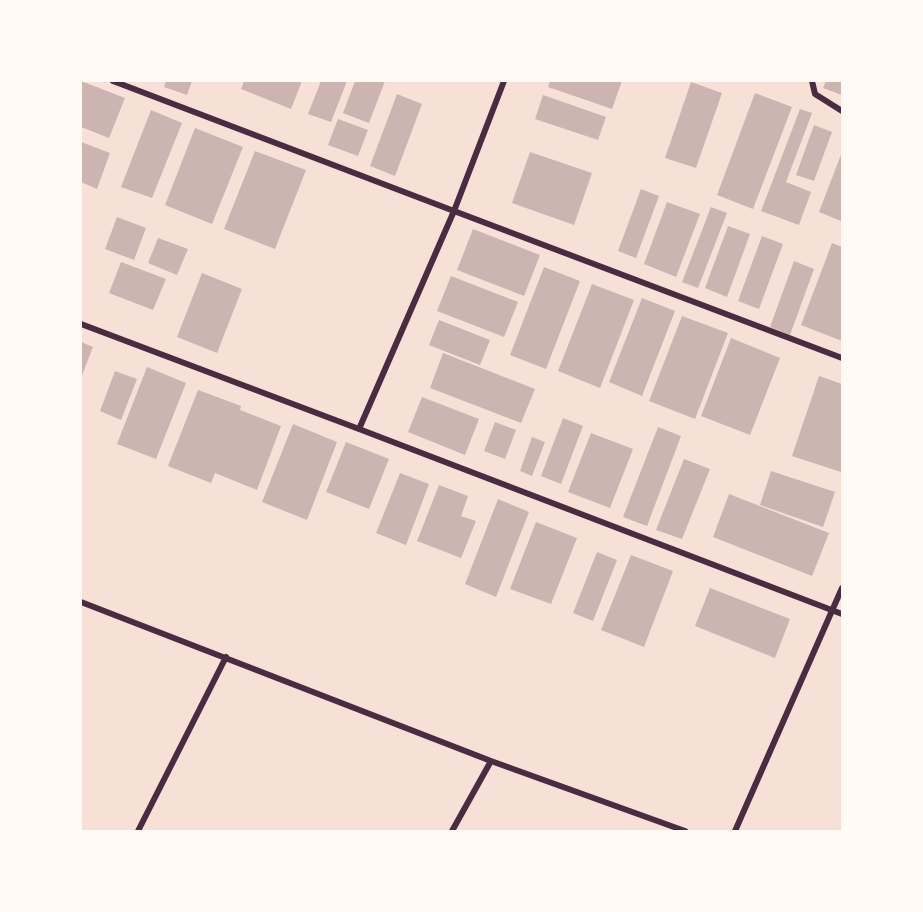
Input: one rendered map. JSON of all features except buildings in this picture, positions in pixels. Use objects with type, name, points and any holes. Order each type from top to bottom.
[{"type":"street","points":[[113,81],[842,358]]},
{"type":"street","points":[[359,429],[454,212],[504,81]]},
{"type":"street","points":[[812,81],[815,94],[842,111]]},
{"type":"street","points":[[81,324],[842,614]]},
{"type":"street","points":[[735,831],[842,588]]},
{"type":"street","points":[[81,602],[491,761],[685,831]]},
{"type":"street","points":[[138,831],[226,657]]},
{"type":"street","points":[[452,831],[491,761]]}]
